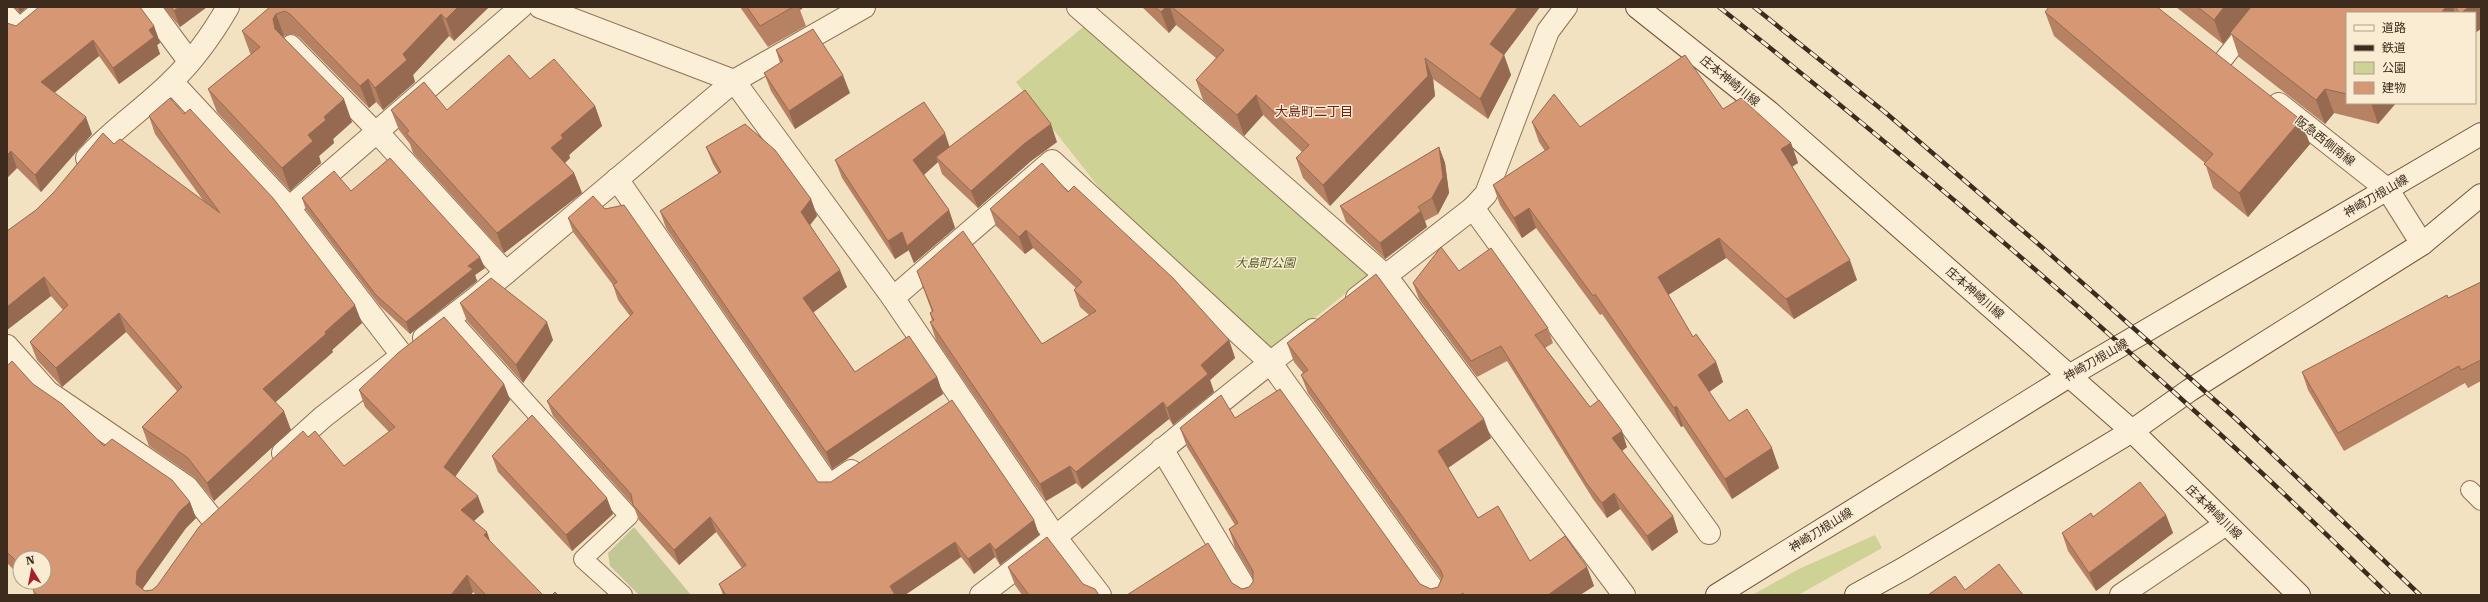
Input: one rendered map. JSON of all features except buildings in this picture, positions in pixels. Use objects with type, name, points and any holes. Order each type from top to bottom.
[{"type":"street","points":[[7,17],[19,30],[46,7]]},
{"type":"street","points":[[149,7],[189,61]]},
{"type":"street","points":[[72,176],[98,146],[172,82],[215,29],[228,7]]},
{"type":"street","points":[[289,208],[378,133],[521,7]]},
{"type":"street","points":[[540,7],[734,81],[893,298],[1056,538],[1100,595]]},
{"type":"street","points":[[270,465],[322,417],[450,318],[734,81],[864,7]]},
{"type":"street","points":[[1078,7],[1386,276],[1624,595]]},
{"type":"street","points":[[981,595],[1056,538],[1162,449],[1270,362],[1386,276],[1473,208],[1486,194],[1548,31],[1566,7]]},
{"type":"street","name":"庄本神崎川線","points":[[1637,7],[1769,112],[2132,431],[2299,595]]},
{"type":"street","points":[[2205,46],[2242,74]]},
{"type":"street","points":[[172,82],[289,208],[402,355]]},
{"type":"street","name":"阪急西側南線","points":[[2266,94],[2388,190],[2422,244]]},
{"type":"street","points":[[378,133],[506,272]]},
{"type":"street","name":"神崎刀根山線","points":[[1718,595],[2069,376],[2481,134]]},
{"type":"street","points":[[893,298],[1052,161],[1270,362],[1437,595]]},
{"type":"street","points":[[617,179],[829,486],[868,459]]},
{"type":"street","points":[[1856,595],[1903,569],[2132,431],[2190,390],[2422,244],[2481,195]]},
{"type":"street","points":[[1473,208],[1709,533]]},
{"type":"street","points":[[7,346],[48,392],[188,487],[213,520]]},
{"type":"street","points":[[941,411],[960,398]]},
{"type":"street","points":[[1162,449],[1249,595]]},
{"type":"street","points":[[196,535],[230,503]]},
{"type":"street","points":[[2122,595],[2226,524]]},
{"type":"lane","points":[[2223,60],[2265,7]]},
{"type":"lane","points":[[291,44],[378,133]]},
{"type":"lane","points":[[450,318],[629,516],[583,559],[623,595]]},
{"type":"green space","name":"大島町公園","points":[[1087,24],[1369,275],[1273,351],[1104,194],[1016,82]]},
{"type":"green space","points":[[634,527],[691,595],[639,595],[610,566],[608,553]]},
{"type":"green space","points":[[1875,535],[1882,548],[1798,595],[1752,595],[1799,569]]},
{"type":"railway","points":[[1719,7],[1910,163],[2098,324],[2242,454],[2389,595]]},
{"type":"railway","points":[[1754,7],[1886,113],[2043,248],[2235,418],[2420,595]]},
{"type":"district","name":"大島町二丁目","points":[[1314,111]]}]
